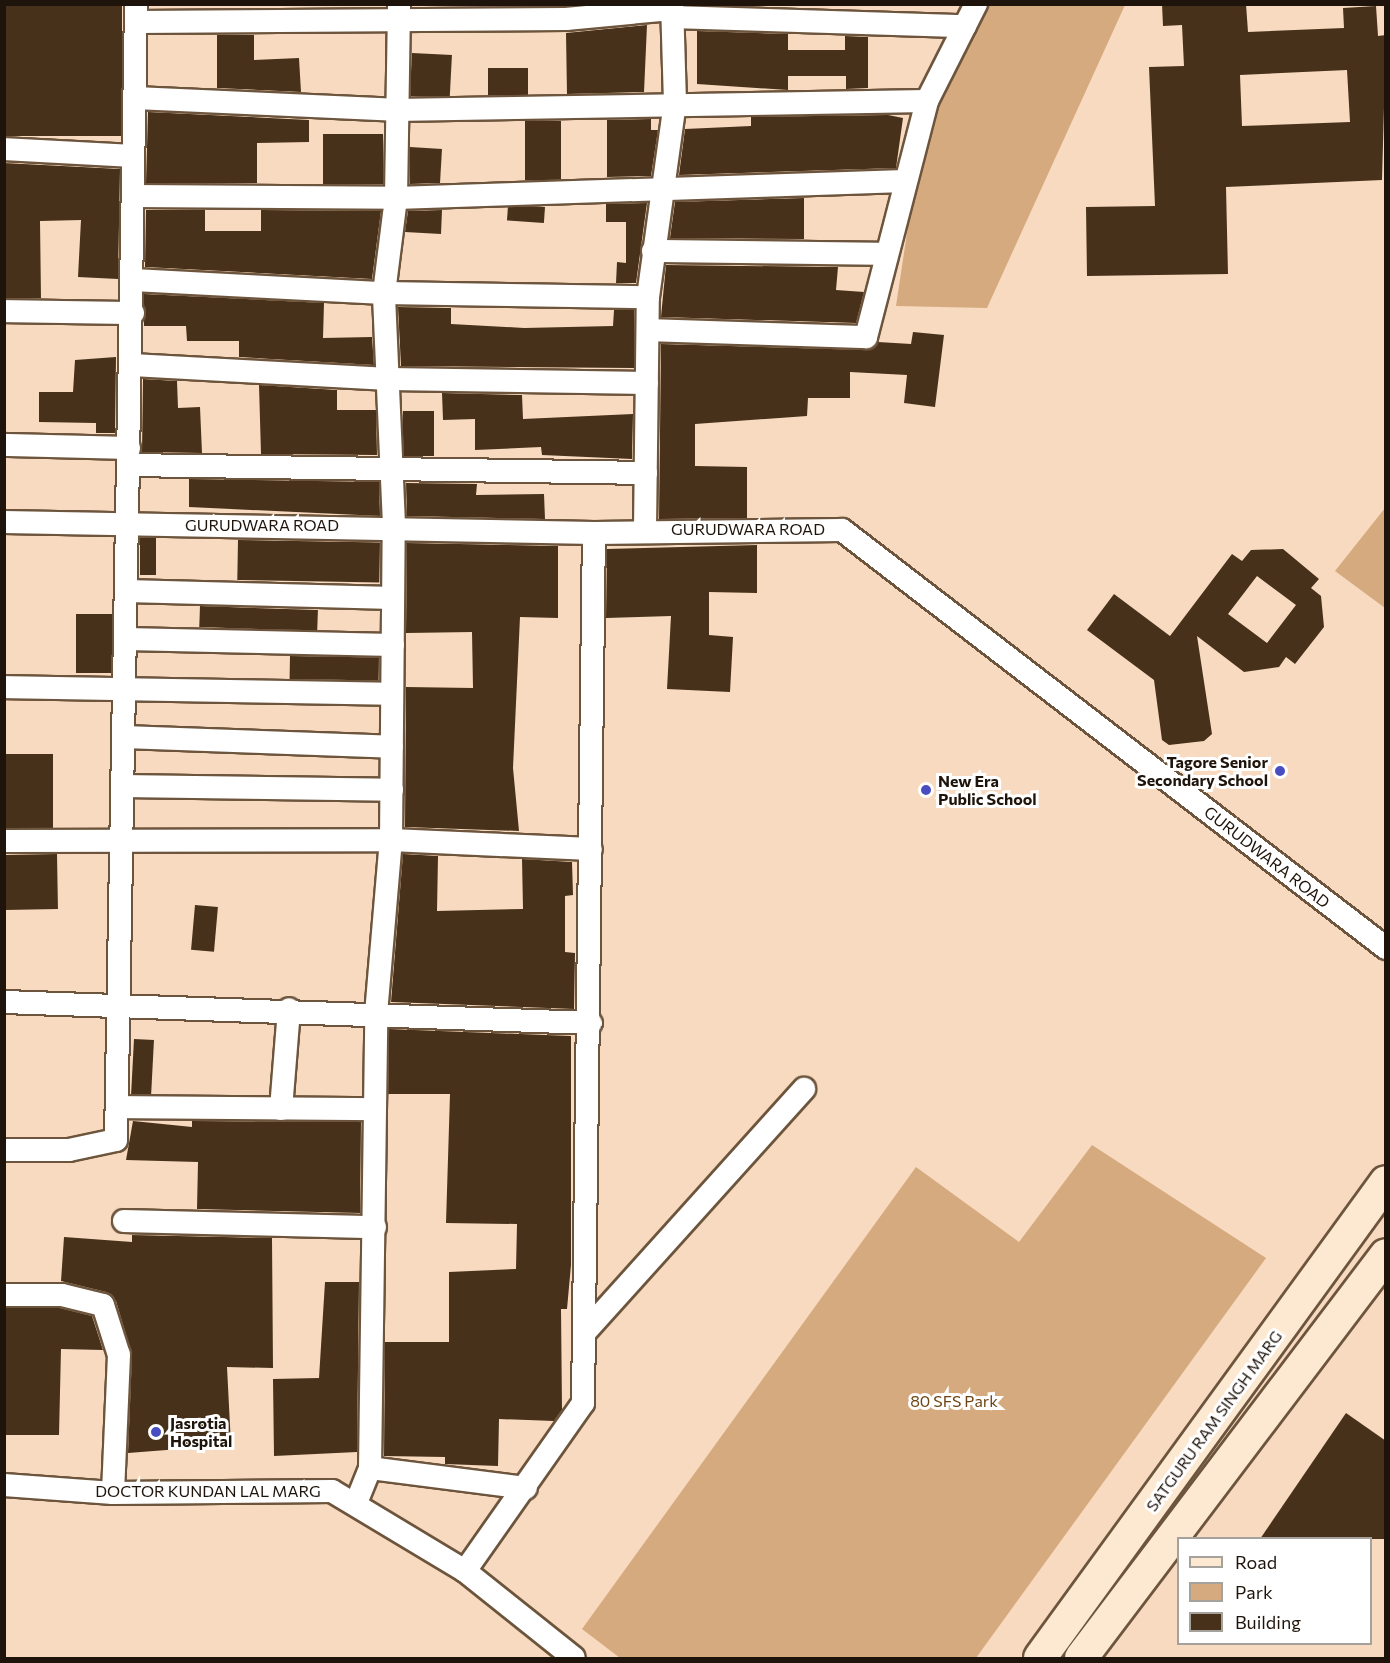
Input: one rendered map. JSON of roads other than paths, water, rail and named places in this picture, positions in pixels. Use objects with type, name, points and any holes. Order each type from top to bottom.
[{"type":"main road","name":"SATGURU RAM SINGH MARG","points":[[1040,1659],[1386,1182]]},
{"type":"main road","name":"SATGURU RAM SINGH MARG","points":[[1081,1659],[1386,1255]]},
{"type":"street","points":[[650,330],[866,337],[885,254],[927,101],[976,4]]},
{"type":"street","points":[[4,1150],[112,1144],[119,1107],[121,842],[126,525],[133,313],[132,156],[136,13],[399,14],[566,19],[672,10],[965,26]]},
{"type":"street","points":[[645,529],[650,330],[648,297],[661,185],[675,103],[672,10]]},
{"type":"street","points":[[356,1503],[370,1468],[375,1227],[373,1109],[376,1014],[391,840],[394,525],[384,292],[396,198],[395,110],[399,14]]},
{"type":"street","points":[[135,98],[395,110],[675,103],[927,101]]},
{"type":"street","points":[[4,149],[132,156]]},
{"type":"street","points":[[133,196],[396,198],[661,185],[905,181]]},
{"type":"street","points":[[653,251],[885,254]]},
{"type":"street","points":[[133,280],[384,292],[648,297]]},
{"type":"street","points":[[4,311],[133,313]]},
{"type":"street","points":[[132,365],[389,379],[647,383]]},
{"type":"street","points":[[4,445],[129,457],[646,473]]},
{"type":"street","name":"GURUDWARA ROAD","points":[[4,522],[126,525],[394,525],[594,533],[645,529],[842,530],[1386,948]]},
{"type":"street","points":[[465,1571],[581,1410],[586,1331],[591,1023],[594,533]]},
{"type":"street","points":[[126,591],[393,598]]},
{"type":"street","points":[[126,639],[393,645]]},
{"type":"street","points":[[4,687],[125,687],[392,694]]},
{"type":"street","points":[[124,737],[392,747]]},
{"type":"street","points":[[122,786],[392,790]]},
{"type":"street","points":[[4,841],[391,840],[591,849]]},
{"type":"street","points":[[4,1002],[289,1009],[591,1023]]},
{"type":"street","points":[[280,1108],[289,1009]]},
{"type":"street","points":[[586,1331],[804,1089]]},
{"type":"street","points":[[119,1107],[373,1109]]},
{"type":"street","points":[[124,1221],[375,1227]]},
{"type":"street","points":[[4,1295],[62,1295],[103,1305],[108,1314],[119,1355],[113,1493]]},
{"type":"street","points":[[370,1468],[526,1488]]},
{"type":"street","name":"DOCTOR KUNDAN LAL MARG","points":[[4,1485],[113,1493],[332,1491],[356,1503],[465,1571],[561,1655]]},
{"type":"place","name":"Tagore Senior Secondary School","points":[[1280,771]]},
{"type":"place","name":"New Era Public School","points":[[926,790]]},
{"type":"place","name":"Jasrotia Hospital","points":[[156,1432]]},
{"type":"park label","name":"80 SFS Park","points":[[954,1401]]}]
